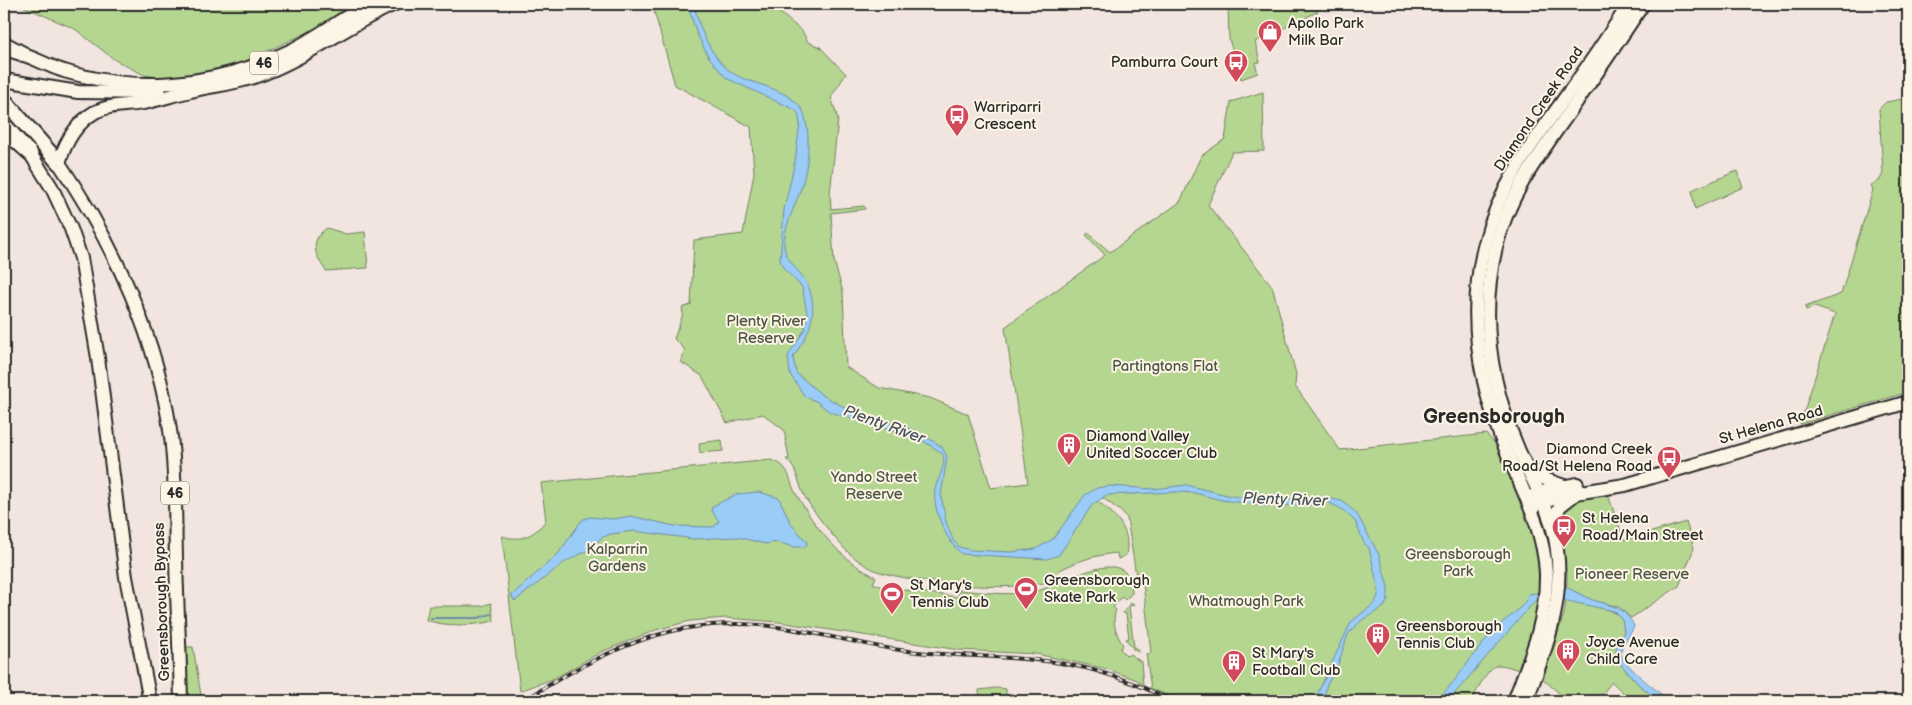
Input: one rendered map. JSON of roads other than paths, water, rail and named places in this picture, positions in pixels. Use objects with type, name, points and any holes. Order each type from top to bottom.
[{"type":"highway","points":[[4,44],[23,54]]},
{"type":"highway","points":[[4,100],[58,163]]},
{"type":"highway","points":[[4,130],[30,153]]},
{"type":"main road","name":"46","points":[[4,51],[23,54],[70,73],[113,82],[157,83],[206,78],[251,67],[290,51],[369,4]]},
{"type":"main road","name":"46","points":[[58,163],[66,142],[83,121],[97,112],[113,106],[142,103],[193,90],[230,84],[265,74],[293,61],[362,19],[395,4]]},
{"type":"main road","name":"Diamond Creek Road","points":[[1556,120],[1629,4]]},
{"type":"main road","name":"Diamond Creek Road","points":[[1552,573],[1529,504],[1488,402],[1481,376],[1475,323],[1476,299],[1484,245],[1515,178],[1643,4]]},
{"type":"main road","points":[[4,80],[78,92],[136,94],[193,90]]},
{"type":"main road","name":"Greensborough Bypass","points":[[4,123],[30,153],[59,201],[81,258],[100,372],[126,577],[150,701]]},
{"type":"main road","name":"Greensborough Bypass","points":[[58,163],[92,214],[118,264],[130,292],[158,375],[171,436],[181,701]]},
{"type":"main road","name":"Diamond Creek Road","points":[[1515,178],[1497,245],[1489,292],[1488,326],[1498,393],[1505,417],[1552,523],[1557,548],[1552,573]]},
{"type":"main road","name":"St Helena Road","points":[[1541,497],[1626,485],[1908,402]]},
{"type":"main road","points":[[1526,467],[1547,480],[1564,486]]},
{"type":"main road","name":"St Helena Road","points":[[1529,504],[1564,486],[1624,478],[1642,479]]},
{"type":"main road","points":[[1552,523],[1562,503],[1579,492]]},
{"type":"main road","points":[[1526,701],[1546,648],[1552,573]]},
{"type":"main road","points":[[1514,701],[1550,613]]},
{"type":"water","name":"Plenty River","points":[[687,4],[694,4],[704,36],[716,57],[724,66],[742,78],[774,89],[790,97],[802,109],[805,116],[808,144],[806,169],[784,241],[788,258],[805,280],[810,290],[813,311],[808,330],[793,357],[796,373],[822,395],[855,413],[917,431],[942,447],[947,457],[941,495],[946,522],[953,540],[959,547],[971,550],[1011,552],[1036,549],[1053,539],[1085,495],[1097,488],[1109,486],[1154,489],[1186,485],[1231,496],[1264,500],[1323,497],[1342,501],[1357,514],[1379,555],[1388,587],[1388,600],[1384,607],[1362,620],[1348,634],[1337,668],[1327,684],[1323,701],[1317,701],[1316,697],[1351,622],[1375,603],[1379,592],[1369,548],[1364,543],[1355,521],[1343,510],[1326,501],[1303,505],[1268,506],[1221,500],[1195,493],[1107,495],[1092,505],[1059,555],[1047,559],[962,554],[956,549],[946,534],[936,506],[935,490],[944,462],[942,453],[917,437],[830,412],[816,401],[805,397],[790,374],[788,356],[805,329],[807,313],[802,287],[784,269],[780,260],[784,210],[795,161],[800,123],[798,113],[726,78],[708,56],[697,34]]},
{"type":"water","points":[[759,492],[779,498],[791,524],[807,542],[806,547],[794,547],[776,542],[766,544],[737,537],[694,539],[634,531],[611,534],[601,538],[591,549],[565,562],[515,601],[511,596],[558,554],[582,520],[589,517],[613,519],[631,516],[674,526],[714,527],[719,521],[711,510],[713,506],[737,494]]},
{"type":"water","points":[[1568,588],[1590,599],[1617,608],[1626,615],[1634,626],[1622,647],[1622,656],[1640,677],[1669,701],[1659,701],[1638,684],[1617,660],[1616,647],[1624,632],[1622,619],[1614,611],[1562,600],[1535,601],[1448,701],[1436,701],[1485,641],[1521,606],[1529,594]]},
{"type":"waterway","points":[[431,618],[478,618],[491,614]]},
{"type":"railway","points":[[524,701],[581,667],[624,647],[667,632],[717,624],[770,626],[900,650],[1054,662],[1085,668],[1115,677],[1172,701]]},
{"type":"place","name":"Apollo Park Milk Bar","points":[[1270,53]]},
{"type":"place","name":"Pamburra Court","points":[[1236,83]]},
{"type":"place","name":"Warriparri Crescent","points":[[957,137]]},
{"type":"place","name":"Diamond Valley United Soccer Club","points":[[1069,466]]},
{"type":"place","name":"Diamond Creek Road/St Helena Road","points":[[1669,479]]},
{"type":"place","name":"St Helena Road/Main Street","points":[[1564,548]]},
{"type":"place","name":"Greensborough Skate Park","points":[[1026,610]]},
{"type":"place","name":"St Mary's Tennis Club","points":[[892,615]]},
{"type":"place","name":"Greensborough Tennis Club","points":[[1378,656]]},
{"type":"place","name":"Joyce Avenue Child Care","points":[[1568,672]]},
{"type":"place","name":"St Mary's Football Club","points":[[1234,683]]},
{"type":"district","name":"Greensborough","points":[[1494,417]]},
{"type":"park label","name":"Plenty River Reserve","points":[[766,330]]},
{"type":"park label","name":"Partingtons Flat","points":[[1165,366]]},
{"type":"park label","name":"Yando Street Reserve","points":[[874,486]]},
{"type":"park label","name":"Kalparrin Gardens","points":[[617,558]]},
{"type":"park label","name":"Greensborough Park","points":[[1458,562]]},
{"type":"park label","name":"Pioneer Reserve","points":[[1632,574]]},
{"type":"park label","name":"Whatmough Park","points":[[1246,601]]}]
